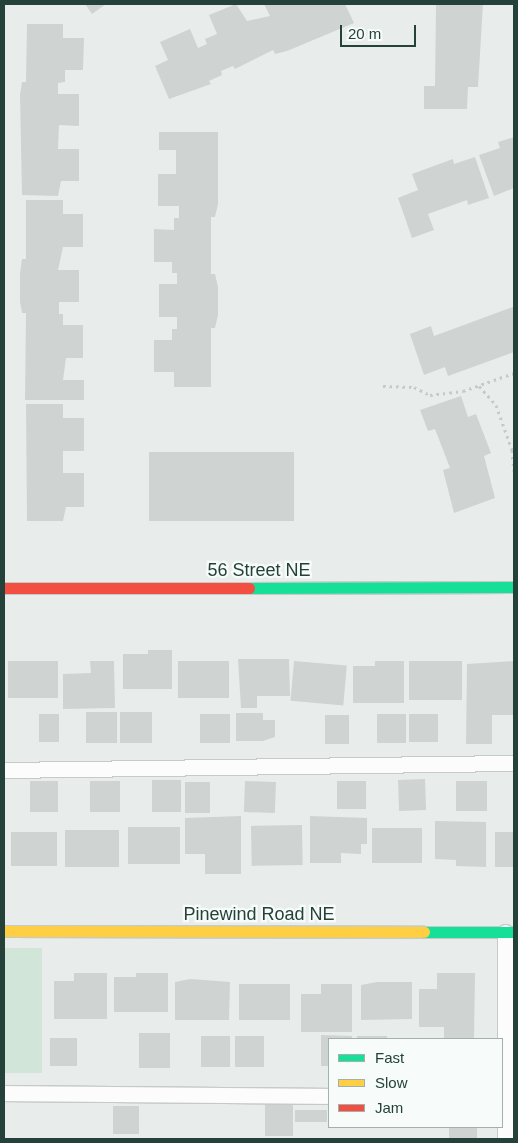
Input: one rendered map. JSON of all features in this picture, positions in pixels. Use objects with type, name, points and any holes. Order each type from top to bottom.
[{"type":"street","name":"56 Street NE","points":[[4,588],[514,587]]},
{"type":"street","name":"Pinewind Road NE","points":[[4,931],[509,932]]},
{"type":"lane","points":[[4,770],[514,763]]},
{"type":"lane","points":[[505,1139],[503,1097],[509,932]]},
{"type":"lane","points":[[4,1093],[328,1096]]},
{"type":"path","points":[[383,386],[414,387],[430,395],[479,386],[514,373]]},
{"type":"path","points":[[479,386],[496,405],[512,450],[514,471]]},
{"type":"green space","points":[[4,948],[42,948],[42,1073],[4,1073]]},
{"type":"building","points":[[85,4],[106,4],[92,14]]},
{"type":"building","points":[[236,4],[247,21],[270,16],[264,4],[345,4],[354,23],[287,51],[275,54],[273,50],[235,69],[233,66],[221,71],[222,75],[209,81],[211,84],[169,99],[155,66],[168,60],[160,42],[190,29],[198,48],[207,44],[205,39],[217,34],[209,15]]},
{"type":"building","points":[[436,4],[483,4],[478,87],[468,87],[467,109],[424,109],[424,86],[435,86]]},
{"type":"building","points":[[27,24],[63,24],[63,38],[84,38],[83,70],[65,70],[65,82],[58,83],[58,94],[79,94],[79,126],[59,125],[58,149],[79,149],[79,181],[61,181],[58,196],[22,195],[20,95],[22,82],[26,82]]},
{"type":"building","points":[[159,132],[218,132],[218,204],[215,217],[211,217],[211,274],[215,274],[218,287],[218,315],[215,328],[211,328],[211,387],[174,387],[174,372],[154,372],[154,340],[172,340],[172,329],[177,329],[177,317],[159,317],[159,284],[177,284],[177,273],[172,273],[172,262],[154,262],[154,229],[174,230],[174,218],[179,218],[179,206],[158,206],[158,174],[176,174],[176,150],[159,150]]},
{"type":"building","points":[[514,137],[514,188],[494,196],[479,155],[500,148],[498,142]]},
{"type":"building","points":[[475,157],[489,198],[468,205],[467,200],[428,214],[434,230],[412,238],[398,198],[418,190],[412,174],[453,159],[454,164]]},
{"type":"building","points":[[26,200],[63,200],[63,214],[83,214],[83,247],[63,247],[58,270],[79,270],[79,302],[59,302],[59,314],[63,314],[63,325],[83,325],[83,358],[66,358],[63,380],[84,380],[84,400],[25,400],[26,313],[22,313],[20,302],[20,273],[22,259],[26,259]]},
{"type":"building","points":[[513,307],[514,352],[448,376],[445,367],[424,375],[410,334],[431,326],[434,336]]},
{"type":"building","points":[[461,396],[468,417],[476,414],[491,453],[484,456],[495,498],[454,513],[443,470],[450,468],[435,429],[428,431],[420,410]]},
{"type":"building","points":[[26,404],[63,404],[63,418],[84,418],[84,451],[63,451],[63,473],[84,473],[84,507],[66,507],[63,521],[27,521]]},
{"type":"building","points":[[149,452],[294,452],[294,521],[149,521]]},
{"type":"building","points":[[148,650],[172,650],[172,689],[123,689],[123,654],[148,654]]},
{"type":"building","points":[[238,659],[289,659],[290,696],[257,696],[257,708],[241,708]]},
{"type":"building","points":[[8,661],[58,661],[58,698],[8,698]]},
{"type":"building","points":[[90,661],[114,661],[115,708],[63,709],[63,674],[91,673]]},
{"type":"building","points":[[178,661],[229,661],[229,698],[178,698]]},
{"type":"building","points":[[294,661],[347,666],[343,705],[291,701]]},
{"type":"building","points":[[375,661],[404,661],[404,703],[353,703],[353,666],[375,666]]},
{"type":"building","points":[[409,661],[462,661],[462,700],[409,700]]},
{"type":"building","points":[[514,661],[514,715],[492,715],[492,744],[466,744],[467,664]]},
{"type":"building","points":[[86,712],[117,712],[117,743],[86,743]]},
{"type":"building","points":[[120,712],[152,712],[152,743],[120,743]]},
{"type":"building","points":[[236,713],[263,713],[263,720],[275,720],[275,737],[263,741],[236,741]]},
{"type":"building","points":[[39,714],[59,714],[59,742],[39,742]]},
{"type":"building","points":[[200,714],[230,714],[230,743],[200,743]]},
{"type":"building","points":[[377,714],[406,714],[406,743],[377,743]]},
{"type":"building","points":[[409,714],[438,714],[438,742],[409,742]]},
{"type":"building","points":[[325,715],[349,715],[349,744],[325,744]]},
{"type":"building","points":[[425,779],[426,810],[399,811],[398,780]]},
{"type":"building","points":[[152,780],[181,780],[181,812],[152,812]]},
{"type":"building","points":[[30,781],[58,781],[58,812],[30,812]]},
{"type":"building","points":[[90,781],[120,781],[120,812],[90,812]]},
{"type":"building","points":[[245,781],[276,782],[275,813],[244,812]]},
{"type":"building","points":[[337,781],[366,781],[366,809],[337,809]]},
{"type":"building","points":[[456,781],[487,781],[487,811],[456,811]]},
{"type":"building","points":[[185,782],[210,782],[210,813],[185,813]]},
{"type":"building","points":[[241,816],[241,874],[205,874],[205,854],[185,854],[185,818]]},
{"type":"building","points":[[310,816],[367,818],[367,844],[361,844],[361,854],[341,853],[341,863],[310,863]]},
{"type":"building","points":[[435,821],[486,822],[486,867],[456,866],[456,860],[435,859]]},
{"type":"building","points":[[302,825],[303,865],[252,866],[251,826]]},
{"type":"building","points":[[128,827],[180,827],[180,864],[128,864]]},
{"type":"building","points":[[372,828],[422,828],[422,863],[372,863]]},
{"type":"building","points":[[65,830],[119,830],[119,867],[65,867]]},
{"type":"building","points":[[11,832],[57,832],[57,866],[11,866]]},
{"type":"building","points":[[495,832],[514,832],[514,867],[495,867]]},
{"type":"building","points":[[74,973],[107,973],[107,1019],[54,1019],[54,981],[74,981]]},
{"type":"building","points":[[136,973],[168,973],[168,1012],[114,1012],[114,977],[136,977]]},
{"type":"building","points":[[437,973],[475,973],[474,1038],[444,1038],[444,1027],[419,1027],[419,989],[437,989]]},
{"type":"building","points":[[190,979],[230,982],[229,1020],[175,1020],[175,982]]},
{"type":"building","points":[[377,982],[412,982],[412,1019],[361,1020],[361,985]]},
{"type":"building","points":[[239,984],[290,984],[290,1020],[239,1020]]},
{"type":"building","points":[[321,984],[352,984],[352,1032],[301,1032],[301,994],[321,994]]},
{"type":"building","points":[[139,1033],[170,1033],[170,1068],[139,1068]]},
{"type":"building","points":[[321,1035],[352,1036],[352,1038],[328,1038],[328,1066],[321,1066]]},
{"type":"building","points":[[201,1036],[230,1036],[230,1067],[201,1067]]},
{"type":"building","points":[[235,1036],[264,1036],[264,1067],[235,1067]]},
{"type":"building","points":[[357,1036],[387,1036],[387,1038],[357,1038]]},
{"type":"building","points":[[50,1038],[77,1038],[77,1066],[50,1066]]},
{"type":"building","points":[[265,1104],[293,1104],[293,1136],[265,1136]]},
{"type":"building","points":[[113,1106],[139,1106],[139,1134],[113,1134]]},
{"type":"building","points":[[295,1110],[327,1110],[327,1122],[295,1122]]},
{"type":"building","points":[[449,1128],[477,1128],[477,1139],[449,1139]]},
{"type":"traffic: fast","points":[[249,588],[514,587]]},
{"type":"traffic: fast","points":[[424,932],[514,932]]},
{"type":"traffic: slow","points":[[4,931],[424,932]]},
{"type":"traffic: jam","points":[[4,588],[249,588]]}]
